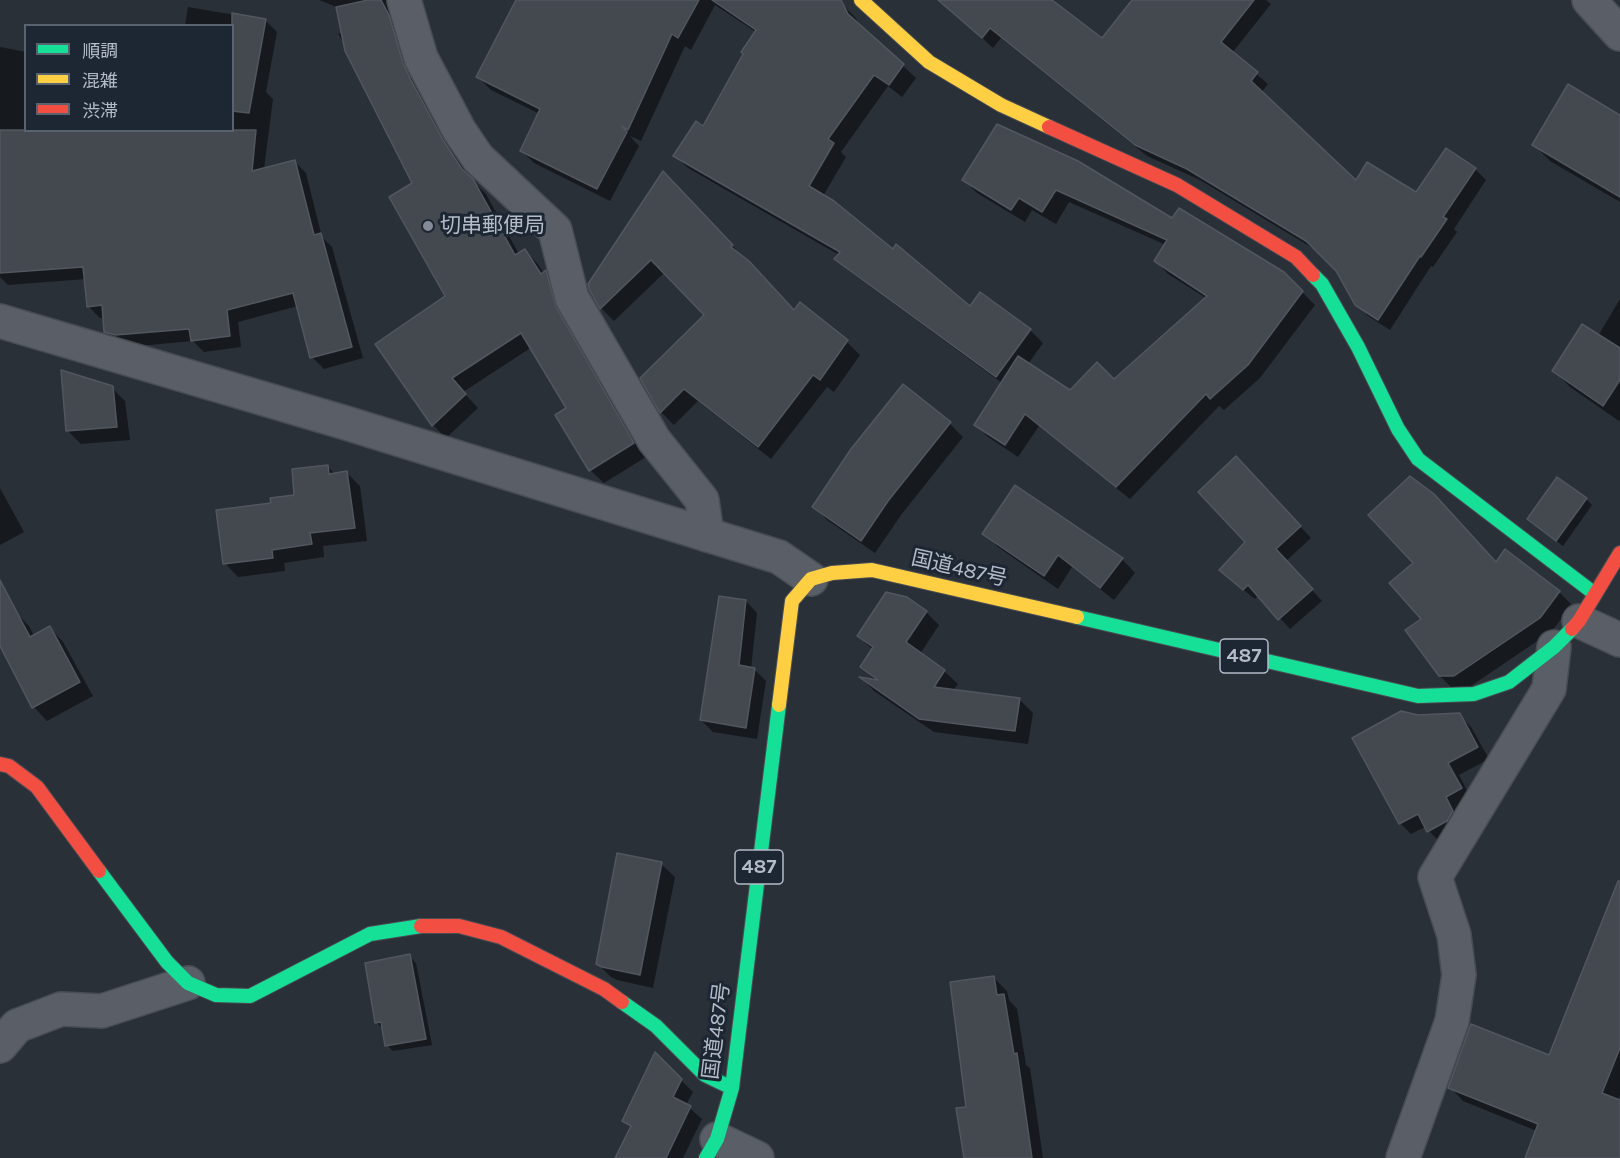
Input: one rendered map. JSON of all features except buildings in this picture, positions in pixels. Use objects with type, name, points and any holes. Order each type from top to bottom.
[{"type":"main road","points":[[861,0],[929,62],[1001,105],[1178,186],[1296,257],[1322,284],[1358,347],[1398,429],[1418,459],[1587,608]]},
{"type":"main road","name":"国道487号","points":[[712,1148],[732,1088],[792,601],[811,579],[832,573],[872,570],[1418,696],[1474,694],[1509,682],[1554,647],[1587,608],[1620,553]]},
{"type":"main road","points":[[0,764],[9,766],[37,787],[167,962],[188,983],[216,995],[250,996],[370,934],[413,926],[459,926],[501,937],[604,990],[656,1026],[705,1075],[732,1088]]},
{"type":"street","points":[[404,0],[422,58],[459,130],[478,158],[555,230],[572,298],[654,440],[702,500],[707,535]]},
{"type":"street","points":[[1589,0],[1620,34]]},
{"type":"street","points":[[0,321],[346,423],[779,557],[811,579]]},
{"type":"street","points":[[1587,608],[1620,640]]},
{"type":"street","points":[[1403,1158],[1452,1022],[1459,975],[1454,935],[1435,878],[1549,689],[1554,647]]},
{"type":"street","points":[[0,1046],[17,1026],[61,1009],[102,1011],[188,983]]},
{"type":"street","points":[[712,1148],[757,1158]]},
{"type":"traffic: fast","points":[[1313,275],[1322,284],[1358,347],[1398,429],[1418,459],[1595,594]]},
{"type":"traffic: fast","points":[[1077,617],[1418,696],[1474,694],[1509,682],[1554,647],[1572,629]]},
{"type":"traffic: fast","points":[[706,1158],[717,1139],[732,1088],[779,705]]},
{"type":"traffic: fast","points":[[99,871],[167,962],[188,983],[216,995],[250,996],[370,934],[421,926]]},
{"type":"traffic: fast","points":[[622,1002],[656,1026],[705,1075],[732,1088]]},
{"type":"traffic: slow","points":[[861,0],[929,62],[1001,105],[1049,127]]},
{"type":"traffic: slow","points":[[779,705],[792,601],[811,579],[832,573],[872,570],[1077,617]]},
{"type":"traffic: jam","points":[[1049,127],[1177,185],[1296,257],[1313,275]]},
{"type":"traffic: jam","points":[[1572,629],[1620,553]]},
{"type":"traffic: jam","points":[[0,764],[9,766],[37,787],[99,871]]},
{"type":"traffic: jam","points":[[421,926],[459,926],[501,937],[604,989],[622,1002]]},
{"type":"place","name":"切串郵便局","points":[[428,226]]}]
